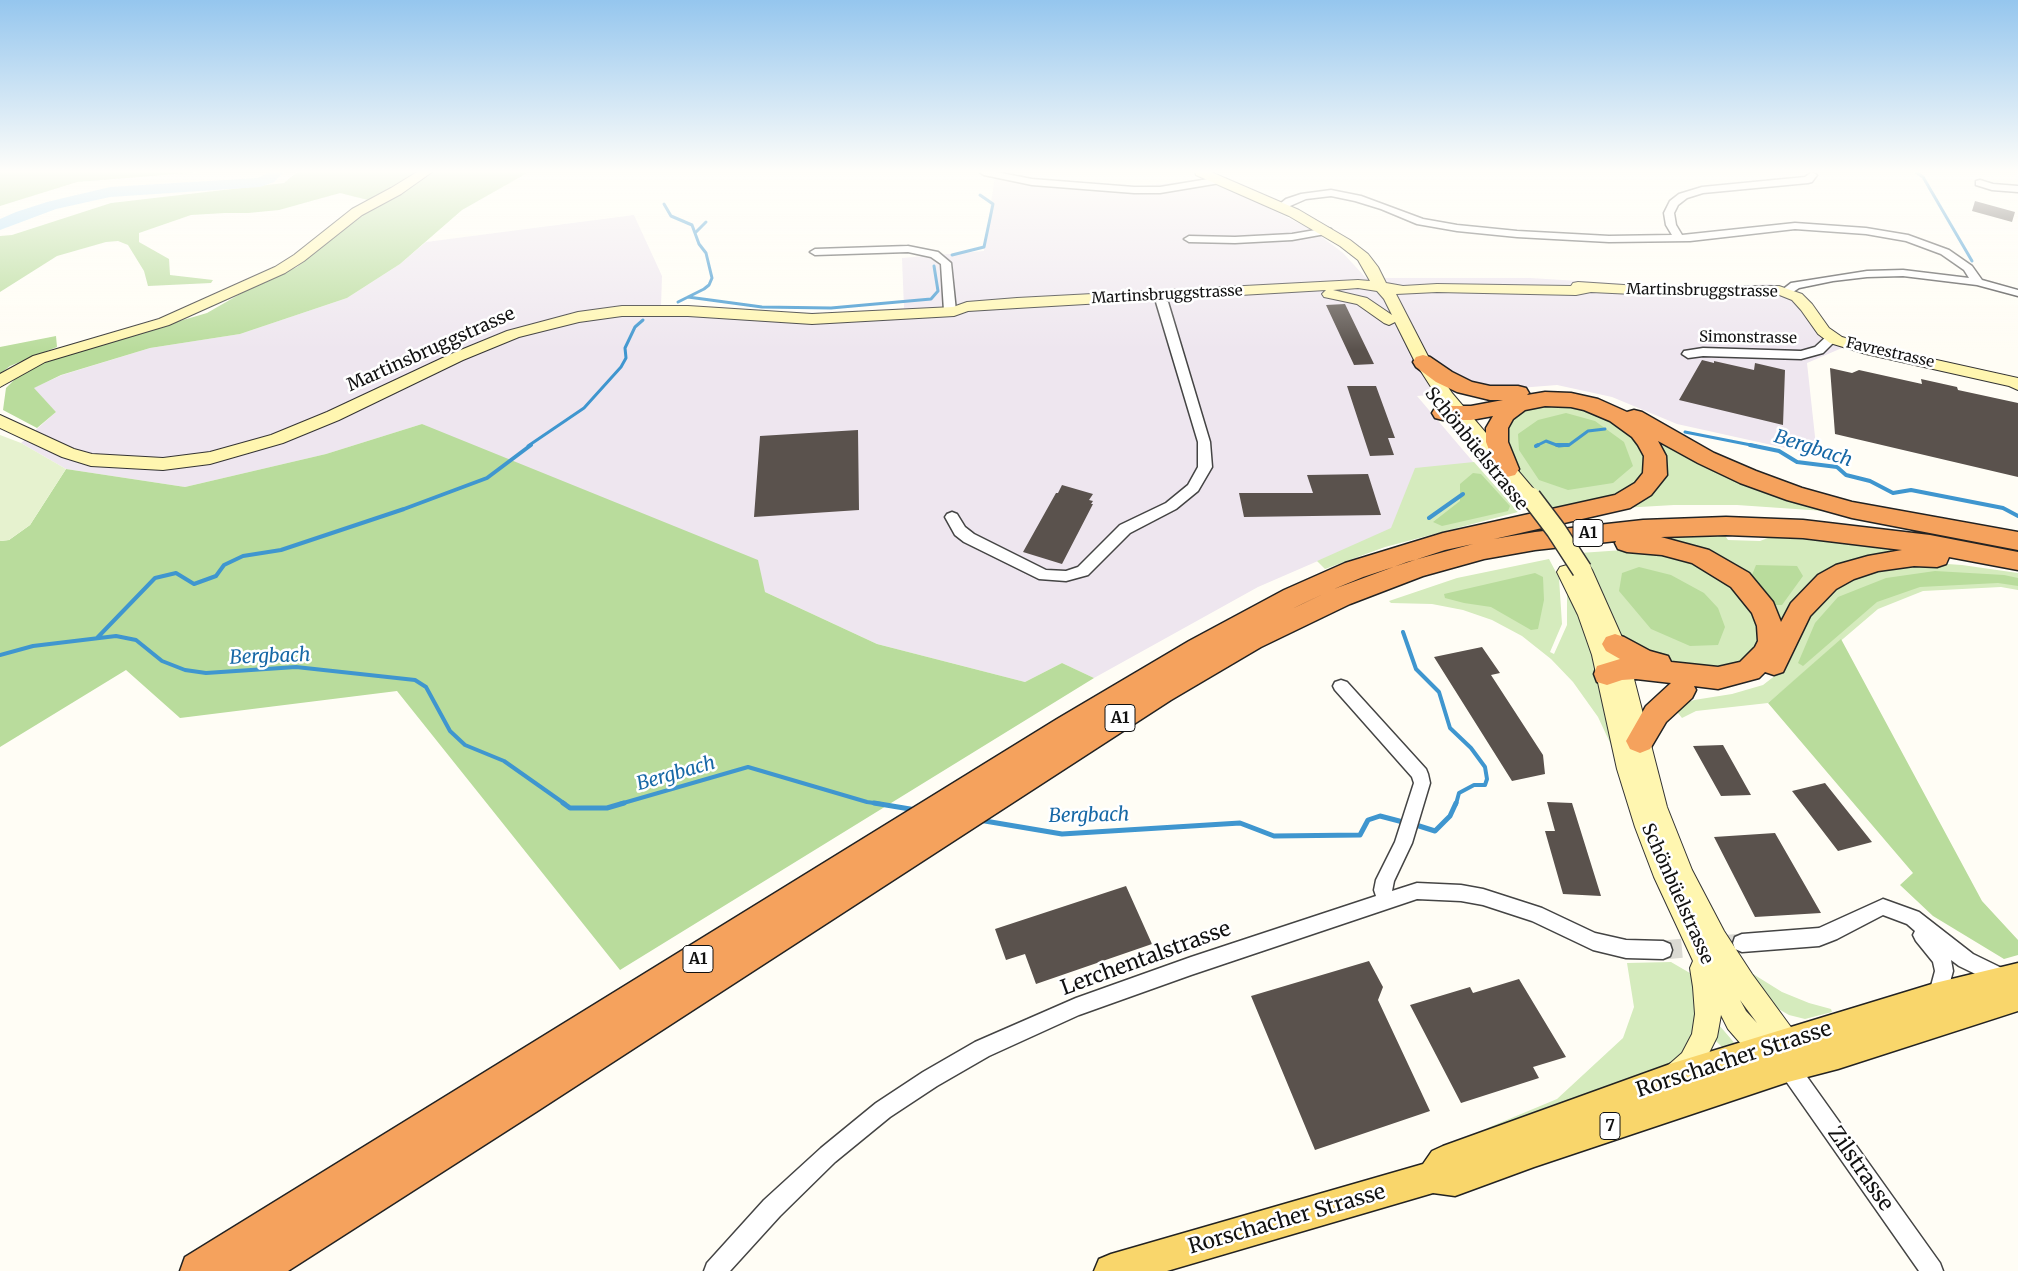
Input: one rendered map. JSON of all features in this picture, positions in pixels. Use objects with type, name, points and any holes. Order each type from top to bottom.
[{"type":"highway","name":"A1","points":[[199,1271],[1067,727],[1198,648],[1324,582],[1396,555],[1478,533],[1622,502],[1643,490],[1654,475],[1655,456],[1648,442],[1634,427],[1618,416],[1597,407],[1571,400],[1518,398],[1465,387],[1444,377],[1423,362]]},
{"type":"highway","name":"A1","points":[[1452,411],[1558,391],[1601,400],[1719,464],[1813,500],[1884,516],[2018,541]]},
{"type":"highway","points":[[1507,469],[1497,442],[1497,428],[1518,398]]},
{"type":"highway","name":"A1","points":[[1478,533],[1634,514],[1750,512],[1862,521],[2018,548]]},
{"type":"highway","name":"A1","points":[[253,1271],[516,1106],[1185,678],[1281,625],[1375,584],[1452,558],[1535,540],[1643,529],[1758,527],[1868,535],[1930,544],[2018,561]]},
{"type":"highway","name":"A1","points":[[1185,678],[1382,596],[1451,574],[1540,553],[1590,545],[1626,543],[1662,546],[1700,556],[1740,580],[1764,609],[1771,641],[1766,653],[1749,670],[1718,678],[1636,668],[1618,674]]},
{"type":"highway","points":[[1618,674],[1650,687],[1682,690],[1723,687],[1755,679],[1774,664],[1794,620],[1808,600],[1827,582],[1861,566],[1894,559],[1931,558],[1972,560],[2018,568]]},
{"type":"highway","name":"A1","points":[[1614,644],[1641,658],[1668,667],[1718,678]]},
{"type":"highway","points":[[1640,741],[1656,714],[1666,702],[1682,690]]},
{"type":"main road","points":[[0,382],[13,372],[39,359],[164,322],[280,270],[299,258],[333,231]]},
{"type":"main road","name":"Schönbüelstrasse","points":[[1327,231],[1367,261],[1380,286],[1378,298],[1395,319],[1452,411],[1524,498]]},
{"type":"main road","name":"Martinsbruggstrasse","points":[[1160,299],[1361,291],[1400,283],[1486,281],[1569,284],[1591,288],[1654,291],[1771,289],[1786,292]]},
{"type":"main road","name":"Martinsbruggstrasse","points":[[0,421],[68,453],[91,460],[137,464],[196,460],[225,455],[277,439],[478,348],[538,326],[578,317],[622,311],[653,310],[820,319],[952,311],[967,312],[1358,284],[1404,290],[1472,288],[1576,291],[1591,288]]},
{"type":"main road","name":"Martinsbruggstrasse","points":[[1312,293],[1353,297],[1395,319],[1406,302],[1422,293],[1472,288]]},
{"type":"main road","name":"Favrestrasse","points":[[1786,292],[1803,303],[1818,324],[1832,338],[1861,348],[2017,381]]},
{"type":"main road","name":"Schönbüelstrasse","points":[[1395,319],[1420,377],[1507,469],[1543,532],[1594,594],[1614,644],[1628,769],[1646,827],[1666,877],[1696,942],[1737,1020],[1780,1054]]},
{"type":"main road","name":"Schönbüelstrasse","points":[[1574,571],[1588,615],[1618,674],[1640,741],[1656,807],[1669,843],[1690,890],[1720,946],[1743,983],[1780,1054]]},
{"type":"main road","points":[[1672,1078],[1690,1062],[1704,1037],[1708,1014],[1706,987],[1696,942]]},
{"type":"main road","name":"Rorschacher Strasse","points":[[1433,1177],[1443,1162],[1672,1078],[1780,1054],[1847,1051],[2014,984]]},
{"type":"main road","name":"Rorschacher Strasse","points":[[1112,1271],[1433,1177],[1456,1180],[1780,1054],[1825,1030],[1937,997],[2014,984]]},
{"type":"street","points":[[1189,239],[1292,238],[1325,231]]},
{"type":"street","points":[[1493,231],[1609,239],[1679,238],[1744,231]]},
{"type":"street","points":[[1675,231],[1679,238]]},
{"type":"street","points":[[1867,231],[1908,238],[1945,252],[1968,268],[1978,282]]},
{"type":"street","points":[[815,252],[908,249],[934,254],[946,263],[952,311]]},
{"type":"street","name":"Martinsbruggstrasse","points":[[1786,292],[1795,284],[1867,274],[1903,273],[1978,282],[2018,293]]},
{"type":"street","points":[[952,517],[960,531],[969,538],[1044,575],[1066,576],[1082,571],[1125,529],[1171,506],[1193,488],[1205,467],[1204,442],[1160,299]]},
{"type":"street","name":"Simonstrasse","points":[[1688,354],[1703,352],[1802,355],[1819,350],[1832,338]]},
{"type":"street","points":[[1342,686],[1420,774],[1422,783],[1402,843],[1385,880],[1383,890],[1386,901]]},
{"type":"street","name":"Lerchentalstrasse","points":[[715,1271],[772,1208],[855,1131],[930,1079],[974,1054],[1076,1007],[1386,901],[1417,892],[1461,893],[1483,897],[1536,914],[1593,941],[1626,949],[1663,950]]},
{"type":"street","points":[[1742,943],[1819,937],[1883,907],[1913,918],[1966,960],[2014,984]]},
{"type":"street","points":[[1868,913],[1896,920],[1910,926],[1925,937],[1934,947],[1942,960],[1944,971],[1937,997]]},
{"type":"street","name":"Zilstrasse","points":[[1780,1054],[1932,1271]]},
{"type":"shaded area","points":[[508,231],[641,231],[662,276],[661,306],[760,312],[831,313],[904,308],[902,258],[984,251],[987,231],[1314,231],[1343,253],[1366,278],[1530,278],[1693,288],[1771,284],[1808,299],[1842,348],[1807,363],[1817,455],[1677,424],[1612,397],[1557,385],[1417,396],[1480,470],[1394,528],[1258,587],[1094,678],[1062,663],[1025,682],[877,644],[765,592],[422,424],[326,454],[185,487],[66,469],[21,443],[56,412],[33,388],[62,375],[150,348],[240,334],[347,298],[400,264],[426,242]]},
{"type":"green space","points":[[23,231],[144,231],[139,233],[139,242],[169,259],[170,275],[213,280],[211,283],[148,286],[144,271],[128,245],[118,241],[106,242],[57,256],[0,292],[0,236]]},
{"type":"green space","points":[[341,231],[438,231],[400,264],[347,298],[240,334],[150,348],[61,375],[34,388],[56,412],[37,428],[3,410],[6,388],[19,375],[39,364],[207,313],[247,290],[297,267]]},
{"type":"green space","points":[[56,336],[57,347],[10,366],[0,374],[0,347]]},
{"type":"green space","points":[[1544,403],[1571,404],[1618,421],[1648,453],[1648,469],[1639,484],[1620,495],[1548,510],[1517,469],[1506,448],[1509,421],[1521,409]]},
{"type":"green space","points":[[1566,413],[1595,421],[1624,442],[1633,466],[1613,483],[1568,490],[1539,480],[1519,450],[1518,434],[1538,420]]},
{"type":"green space","points":[[1622,414],[1839,512],[1737,505],[1674,505],[1622,508],[1661,469]]},
{"type":"green space","points":[[422,424],[758,560],[765,592],[877,644],[1025,682],[1062,663],[1094,678],[620,970],[397,691],[180,718],[126,670],[0,747],[0,541],[9,540],[30,525],[66,469],[185,487],[326,454]]},
{"type":"green space","points":[[0,435],[21,443],[66,469],[30,525],[9,540],[0,541]]},
{"type":"green space","points":[[1474,462],[1518,512],[1385,547],[1325,569],[1317,561],[1391,528],[1415,468]]},
{"type":"green space","points":[[1473,473],[1481,474],[1510,506],[1508,511],[1442,526],[1433,522],[1460,501],[1460,484]]},
{"type":"green space","points":[[1724,534],[1728,540],[1760,541],[1773,536],[1849,541],[1943,553],[1859,565],[1776,638],[1720,565],[1614,539]]},
{"type":"green space","points":[[1638,549],[1687,559],[1728,581],[1759,621],[1760,641],[1751,656],[1738,667],[1718,670],[1661,662],[1624,640],[1580,553]]},
{"type":"green space","points":[[1549,559],[1559,578],[1562,624],[1550,652],[1554,654],[1567,625],[1567,583],[1597,665],[1612,747],[1598,717],[1573,682],[1551,659],[1522,636],[1492,620],[1463,610],[1432,604],[1391,603],[1389,601],[1457,578]]},
{"type":"green space","points":[[1932,563],[2018,573],[2018,590],[2001,587],[1923,591],[1878,609],[1768,703],[1696,711],[1682,718],[1674,708],[1694,700],[1732,694],[1763,685],[1781,671],[1800,629],[1829,591],[1871,572]]},
{"type":"green space","points":[[1756,565],[1797,566],[1803,576],[1782,605],[1774,605],[1750,580]]},
{"type":"green space","points":[[1639,567],[1671,575],[1704,593],[1718,608],[1725,627],[1718,645],[1690,646],[1651,629],[1619,591],[1622,573]]},
{"type":"green space","points":[[1935,571],[2004,575],[2018,578],[2018,586],[1998,583],[1920,587],[1877,602],[1803,666],[1798,663],[1815,623],[1838,597],[1886,578]]},
{"type":"green space","points":[[1535,573],[1543,577],[1544,600],[1538,629],[1531,630],[1491,607],[1445,598],[1444,594]]},
{"type":"green space","points":[[1841,639],[1982,901],[2018,940],[2018,955],[2004,959],[1933,916],[1900,885],[1913,873],[1768,703]]},
{"type":"green space","points":[[1671,962],[1695,976],[1700,1024],[1683,1055],[1651,1075],[1587,1103],[1485,1129],[1557,1099],[1623,1038],[1634,1007],[1627,963]]},
{"type":"green space","points":[[1745,969],[1782,992],[1809,1003],[1831,1009],[1832,1012],[1805,1019],[1789,1015],[1775,1007]]},
{"type":"green space","points":[[1719,1025],[1737,1046],[1727,1052],[1712,1037]]},
{"type":"building","points":[[1345,304],[1374,364],[1354,365],[1326,305]]},
{"type":"building","points":[[1702,360],[1754,370],[1755,363],[1785,370],[1783,425],[1679,400]]},
{"type":"building","points":[[1830,368],[1852,373],[1859,370],[1922,384],[1921,379],[1957,387],[1958,390],[2018,403],[2018,477],[1835,434]]},
{"type":"building","points":[[1347,386],[1376,386],[1395,438],[1388,438],[1394,455],[1370,456]]},
{"type":"building","points":[[858,430],[859,510],[754,517],[760,436]]},
{"type":"building","points":[[1368,474],[1381,515],[1244,517],[1239,493],[1313,493],[1307,475]]},
{"type":"building","points":[[1062,485],[1093,494],[1089,500],[1093,501],[1091,504],[1093,504],[1062,564],[1023,552]]},
{"type":"building","points":[[1482,647],[1500,673],[1491,675],[1543,755],[1545,774],[1512,781],[1434,657]]},
{"type":"building","points":[[1723,745],[1751,795],[1721,796],[1693,746]]},
{"type":"building","points":[[1825,783],[1872,842],[1838,851],[1792,791]]},
{"type":"building","points":[[1547,802],[1572,803],[1601,896],[1563,894],[1545,831],[1555,831]]},
{"type":"building","points":[[1775,833],[1821,913],[1755,917],[1714,837]]},
{"type":"building","points":[[1126,886],[1152,944],[1036,984],[1025,954],[1006,960],[995,929]]},
{"type":"building","points":[[1369,961],[1383,987],[1378,1000],[1430,1111],[1315,1150],[1251,996]]},
{"type":"building","points":[[1519,979],[1566,1057],[1533,1067],[1539,1078],[1461,1103],[1410,1005],[1470,987],[1473,993]]},
{"type":"waterway","points":[[688,297],[704,289],[709,285],[712,278],[706,253],[699,244],[694,231]]},
{"type":"waterway","points":[[952,255],[984,247],[987,231]]},
{"type":"waterway","points":[[1955,231],[1972,261]]},
{"type":"waterway","points":[[688,297],[762,307],[831,308],[931,299],[938,291],[934,266]]},
{"type":"waterway","points":[[678,302],[688,297]]},
{"type":"waterway","points":[[528,446],[584,408],[621,367],[626,358],[625,348],[635,327],[643,320]]},
{"type":"waterway","name":"Bergbach","points":[[1536,446],[1546,441],[1559,446],[1569,445],[1588,431],[1605,429]]},
{"type":"waterway","name":"Bergbach","points":[[1685,432],[1756,446]]},
{"type":"waterway","points":[[97,638],[155,578],[176,573],[194,584],[216,576],[224,565],[243,556],[281,550],[404,509],[487,478],[531,445]]},
{"type":"waterway","name":"Bergbach","points":[[1557,445],[1568,445]]},
{"type":"waterway","name":"Bergbach","points":[[1750,445],[1779,451],[1797,462],[1837,467],[1846,475],[1870,481],[1893,493],[1911,490],[2003,508],[2018,516]]},
{"type":"waterway","name":"Bergbach","points":[[1429,518],[1463,494]]},
{"type":"waterway","name":"Bergbach","points":[[1403,632],[1416,669],[1439,692],[1450,728],[1471,748],[1485,767],[1487,779],[1485,785],[1474,785],[1459,793],[1456,804]]},
{"type":"waterway","name":"Bergbach","points":[[0,655],[33,646],[116,636],[136,640],[162,661],[185,670],[206,673],[296,667],[415,680],[426,687],[450,731],[465,745],[504,761],[565,804]]},
{"type":"waterway","name":"Bergbach","points":[[620,804],[748,767],[874,803]]},
{"type":"waterway","name":"Bergbach","points":[[563,803],[570,808],[607,808],[624,803]]},
{"type":"waterway","name":"Bergbach","points":[[874,803],[881,804]]},
{"type":"waterway","name":"Bergbach","points":[[874,803],[916,810]]},
{"type":"waterway","name":"Bergbach","points":[[1416,825],[1435,831],[1450,816],[1456,803]]},
{"type":"waterway","name":"Bergbach","points":[[979,820],[1062,834],[1240,823],[1274,836],[1360,835],[1368,820],[1380,816],[1403,822]]},
{"type":"tunnel","points":[[1663,950],[1742,943]]}]
